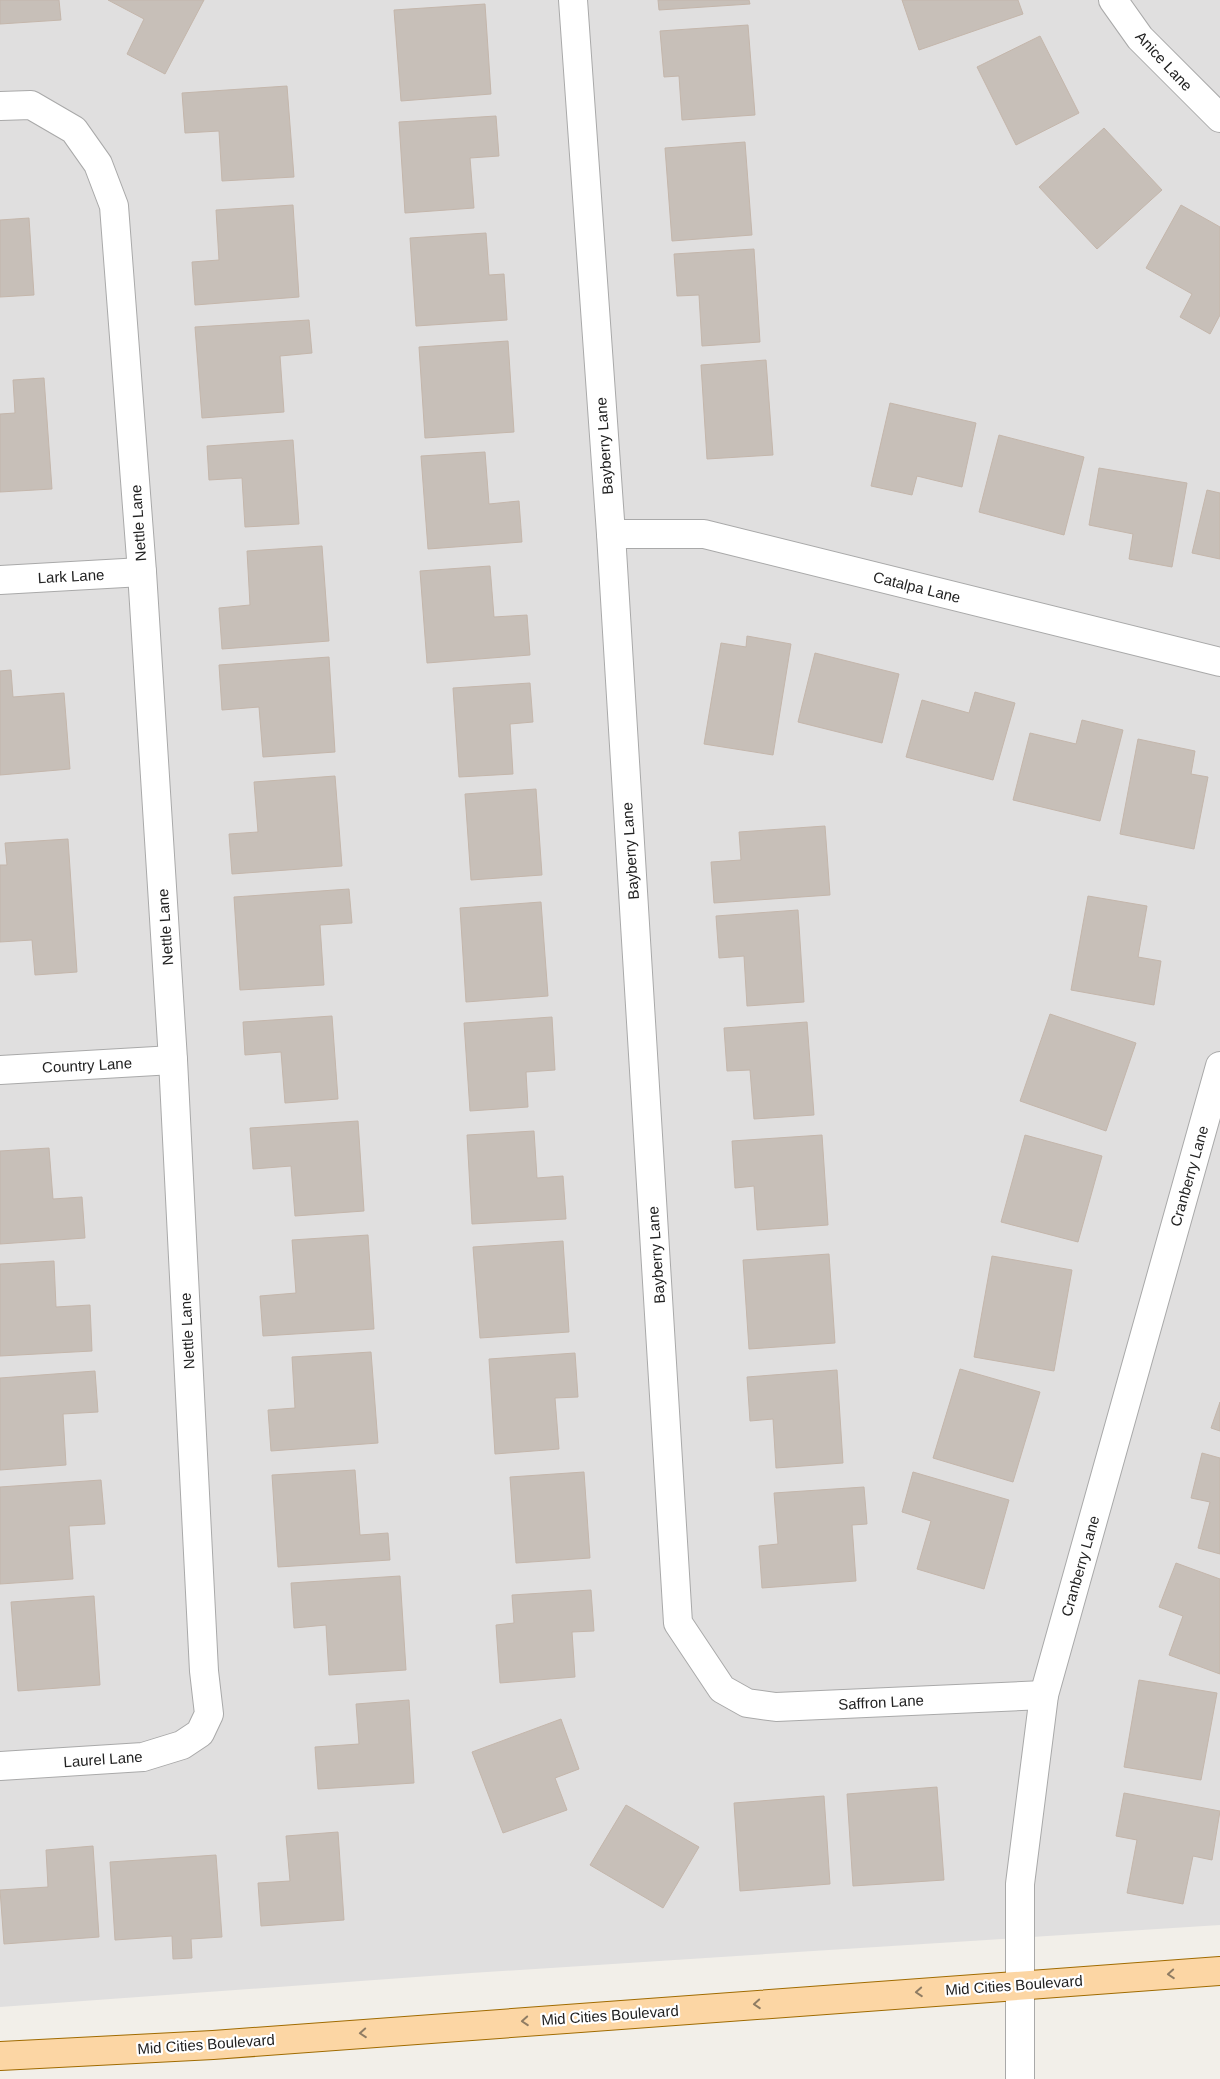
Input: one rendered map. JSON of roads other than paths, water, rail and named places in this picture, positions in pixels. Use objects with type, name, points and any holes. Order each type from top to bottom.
[{"type":"main road","name":"Mid Cities Boulevard","points":[[0,2056],[214,2044],[1020,1984],[1220,1971]]},
{"type":"street","name":"Bayberry Lane","points":[[573,0],[611,534],[678,1623],[722,1689]]},
{"type":"street","name":"Anice Lane","points":[[1113,0],[1140,38],[1220,118]]},
{"type":"street","name":"Nettle Lane","points":[[0,106],[31,104],[74,130],[98,164],[114,206],[142,572],[173,1060],[204,1671],[208,1714],[200,1733]]},
{"type":"street","name":"Catalpa Lane","points":[[611,534],[704,534],[1220,662]]},
{"type":"street","name":"Lark Lane","points":[[0,580],[142,572]]},
{"type":"street","name":"Country Lane","points":[[0,1070],[173,1060]]},
{"type":"street","name":"Cranberry Lane","points":[[1020,2079],[1020,1884],[1044,1695],[1220,1066]]},
{"type":"street","name":"Saffron Lane","points":[[722,1689],[747,1703],[776,1707],[1044,1695]]},
{"type":"street","name":"Laurel Lane","points":[[0,1766],[143,1758],[182,1745],[200,1733]]}]
